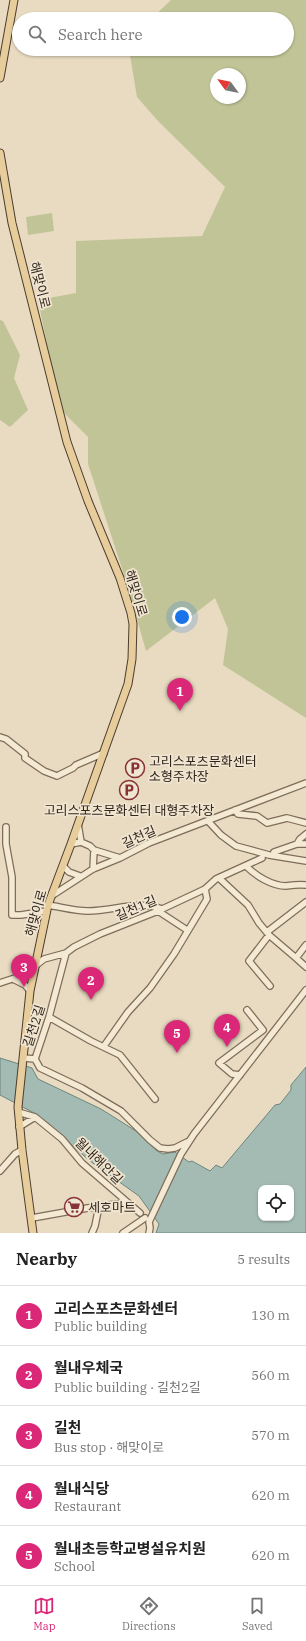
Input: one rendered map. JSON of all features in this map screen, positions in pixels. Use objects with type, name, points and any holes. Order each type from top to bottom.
[{"type":"main road","points":[[12,12],[14,0]]},
{"type":"main road","points":[[0,78],[12,16]]},
{"type":"main road","name":"해맞이로","points":[[0,153],[12,223],[67,442],[88,501],[120,578],[133,624],[132,659],[128,684],[78,822],[64,866],[47,908],[45,924],[30,991],[18,1110]]},
{"type":"main road","points":[[18,1110],[33,1233]]},
{"type":"street","points":[[0,737],[6,739],[25,754],[25,758],[44,771],[57,776],[76,765],[104,753]]},
{"type":"street","name":"길천길","points":[[53,895],[80,876],[149,843],[306,783]]},
{"type":"street","points":[[235,810],[238,814],[257,816],[267,823],[287,818],[306,824]]},
{"type":"street","points":[[208,821],[236,846],[306,861]]},
{"type":"street","points":[[78,822],[81,842]]},
{"type":"street","points":[[6,827],[6,844],[12,877],[12,915],[20,915],[47,908],[87,911],[137,905],[152,905],[187,930]]},
{"type":"street","points":[[297,844],[300,838],[306,834]]},
{"type":"street","points":[[71,844],[81,842],[90,846],[94,850],[120,858]]},
{"type":"street","points":[[271,853],[297,844],[306,844]]},
{"type":"street","points":[[93,869],[94,850]]},
{"type":"street","name":"길천1길","points":[[0,984],[24,975],[34,969],[44,959],[66,953],[74,947],[100,934],[160,910],[205,889],[219,878],[262,858]]},
{"type":"street","points":[[64,866],[69,872],[80,876]]},
{"type":"street","points":[[246,866],[254,874],[273,883],[286,886],[294,884],[306,885]]},
{"type":"street","points":[[219,878],[248,906],[268,934],[306,967]]},
{"type":"street","points":[[104,1046],[128,1012],[150,988],[174,954],[187,930],[207,899],[205,889]]},
{"type":"street","points":[[270,986],[249,961],[268,934],[306,902]]},
{"type":"street","points":[[296,958],[306,945]]},
{"type":"street","name":"길천2길","points":[[35,1059],[49,1017],[66,953]]},
{"type":"street","points":[[12,979],[25,984],[30,991]]},
{"type":"street","points":[[149,1233],[149,1220],[181,1154],[194,1134],[306,990]]},
{"type":"street","points":[[240,1075],[232,1074],[219,1063],[263,1030],[247,1010]]},
{"type":"street","points":[[49,1017],[91,1041],[120,1055],[155,1099]]},
{"type":"street","points":[[23,1061],[35,1059],[40,1068],[82,1088],[121,1111],[160,1148],[168,1149],[181,1145],[194,1134]]},
{"type":"street","points":[[18,1110],[35,1117]]},
{"type":"street","points":[[19,1127],[35,1117]]},
{"type":"street","name":"월내해안길","points":[[35,1117],[62,1139],[82,1163],[128,1203]]},
{"type":"street","points":[[0,1171],[15,1154],[22,1150]]},
{"type":"street","points":[[128,1203],[140,1213]]},
{"type":"street","name":"월내해안길","points":[[32,1218],[99,1206],[128,1203]]},
{"type":"street","points":[[92,1233],[99,1206]]},
{"type":"street","points":[[122,1233],[149,1220]]},
{"type":"green space","points":[[171,0],[306,0],[306,718],[223,665],[228,629],[215,598],[146,651],[128,587],[88,464],[88,437],[60,409],[38,300],[76,293],[76,241],[202,236],[225,187],[158,121],[137,97],[130,56],[294,56],[294,12],[158,12]]},
{"type":"green space","points":[[52,213],[54,231],[28,235],[26,217]]},
{"type":"green space","points":[[0,320],[3,321],[20,355],[14,378],[28,410],[10,427],[0,420]]},
{"type":"water","points":[[0,1058],[32,1068],[38,1079],[101,1109],[136,1131],[157,1151],[163,1154],[175,1152],[189,1162],[192,1161],[210,1171],[216,1165],[222,1168],[275,1105],[280,1104],[291,1090],[291,1085],[306,1067],[306,1233],[156,1233],[159,1224],[139,1196],[90,1161],[36,1114],[0,1095]]},
{"type":"place","name":"고리스포츠문화센터","points":[[180,711]]},
{"type":"place","name":"고리스포츠문화센터 소형주차장","points":[[135,768]]},
{"type":"place","name":"고리스포츠문화센터 대형주차장","points":[[129,790]]},
{"type":"place","name":"길천","points":[[24,987]]},
{"type":"place","name":"월내우체국","points":[[91,1000]]},
{"type":"place","name":"월내식당","points":[[227,1047]]},
{"type":"place","name":"월내초등학교병설유치원","points":[[177,1053]]},
{"type":"place","name":"세호마트","points":[[74,1207]]}]
